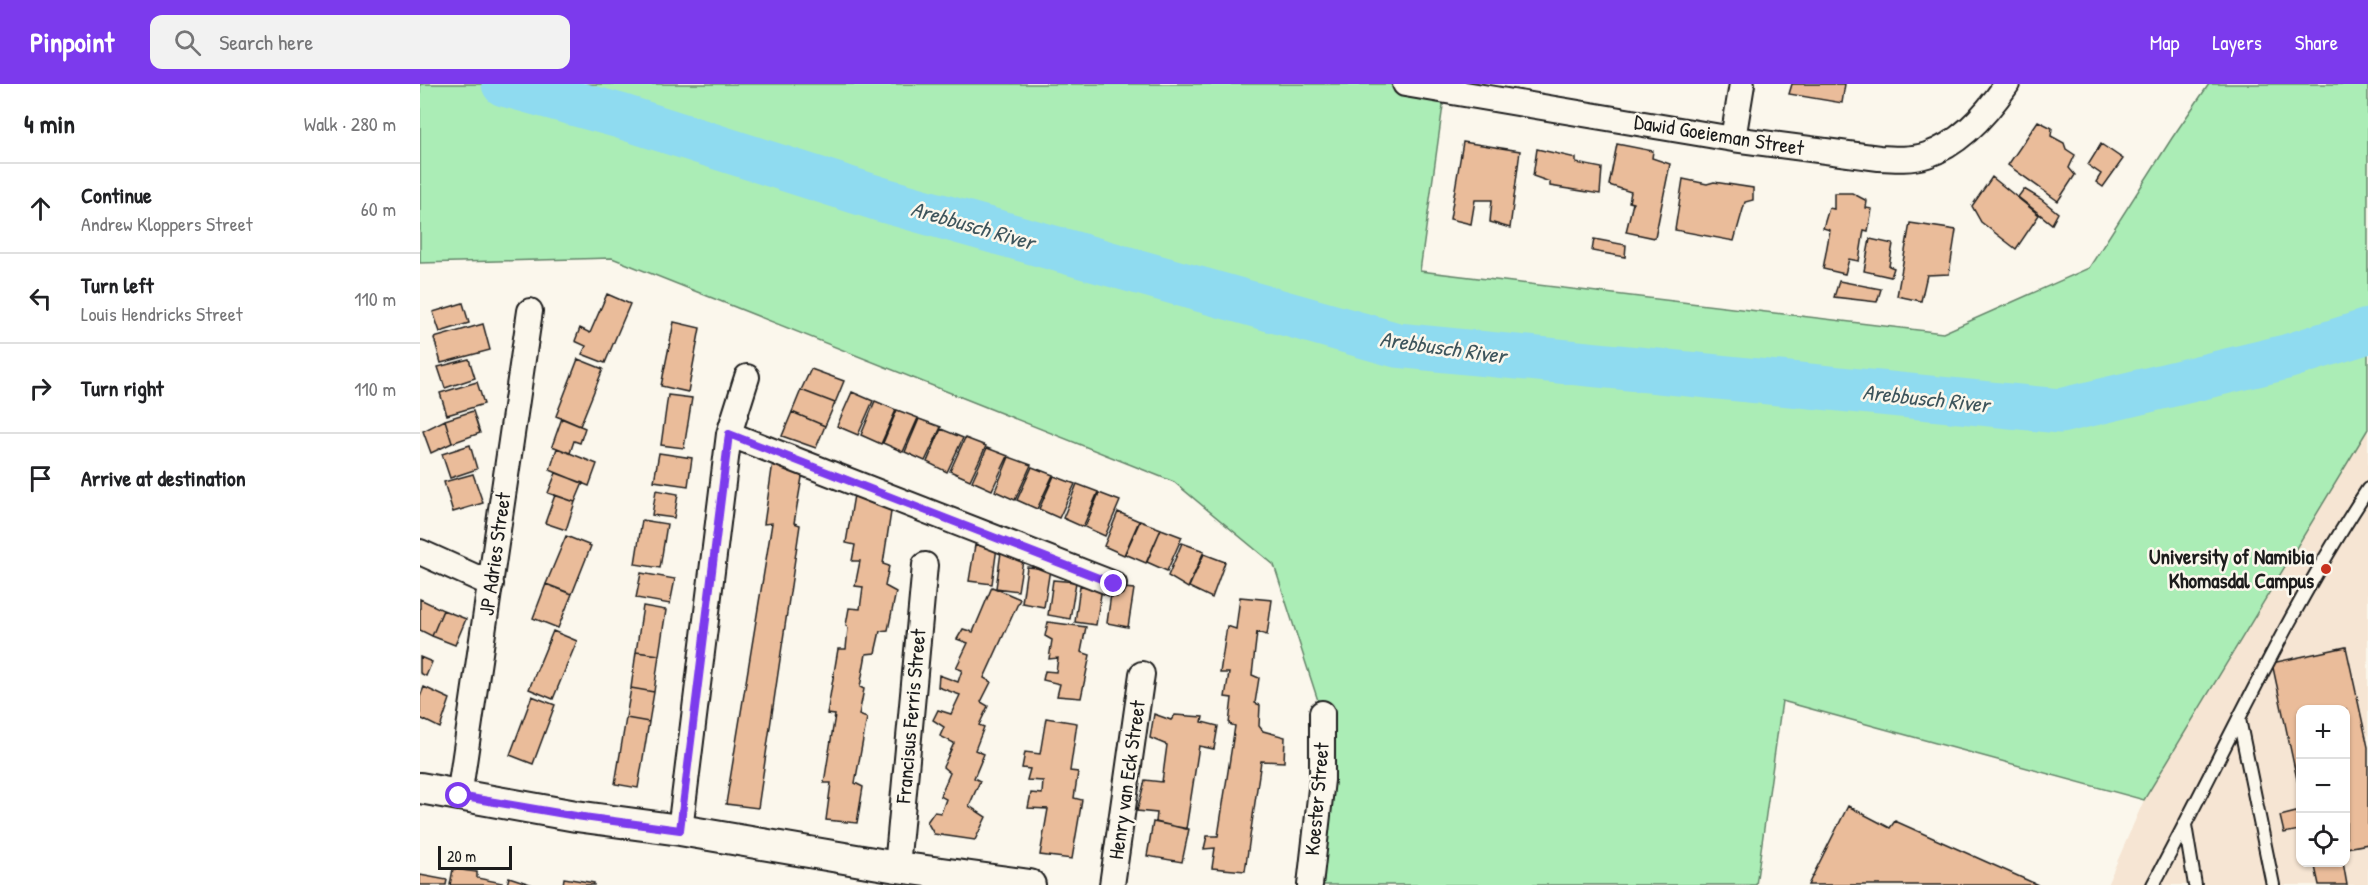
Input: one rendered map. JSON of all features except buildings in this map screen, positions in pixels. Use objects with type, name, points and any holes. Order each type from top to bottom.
[{"type":"street","name":"Dawid Goeieman Street","points":[[1405,84],[1732,139],[1900,159],[1926,155],[1940,149],[1988,111],[2007,84]]},
{"type":"street","points":[[1732,139],[1742,84]]},
{"type":"street","name":"JP Adries Street","points":[[459,796],[530,311]]},
{"type":"street","points":[[680,830],[729,434],[747,377]]},
{"type":"street","points":[[729,434],[1114,584]]},
{"type":"street","points":[[420,552],[491,585]]},
{"type":"street","name":"Francisus Ferris Street","points":[[897,867],[925,565]]},
{"type":"street","name":"Henry van Eck Street","points":[[1112,885],[1142,674]]},
{"type":"street","name":"Koester Street","points":[[1310,885],[1322,780],[1322,713]]},
{"type":"street","points":[[420,788],[576,816],[680,830],[988,882],[1030,885]]},
{"type":"lane","points":[[2153,885],[2333,543],[2368,489]]},
{"type":"lane","points":[[2239,718],[2273,885]]},
{"type":"lane","points":[[2185,825],[2195,885]]},
{"type":"shaded area","name":"University of Namibia Khomasdal Campus","points":[[2368,429],[2368,885],[2107,885],[2144,800]]},
{"type":"green space","points":[[420,84],[1405,84],[1445,91],[1420,271],[1943,333],[2089,268],[2209,84],[2368,84],[2368,429],[2144,800],[1782,701],[1756,885],[1310,885],[1322,713],[1274,565],[1174,482],[612,258],[420,263]]},
{"type":"waterway","name":"Arebbusch River","points":[[504,84],[620,116],[880,199],[1397,345],[2060,411],[2286,357],[2368,331]]},
{"type":"place","name":"University of Namibia Khomasdal Campus","points":[[2326,569]]},
{"type":"route","points":[[459,796],[576,816],[680,830],[729,434],[1114,584]]}]
